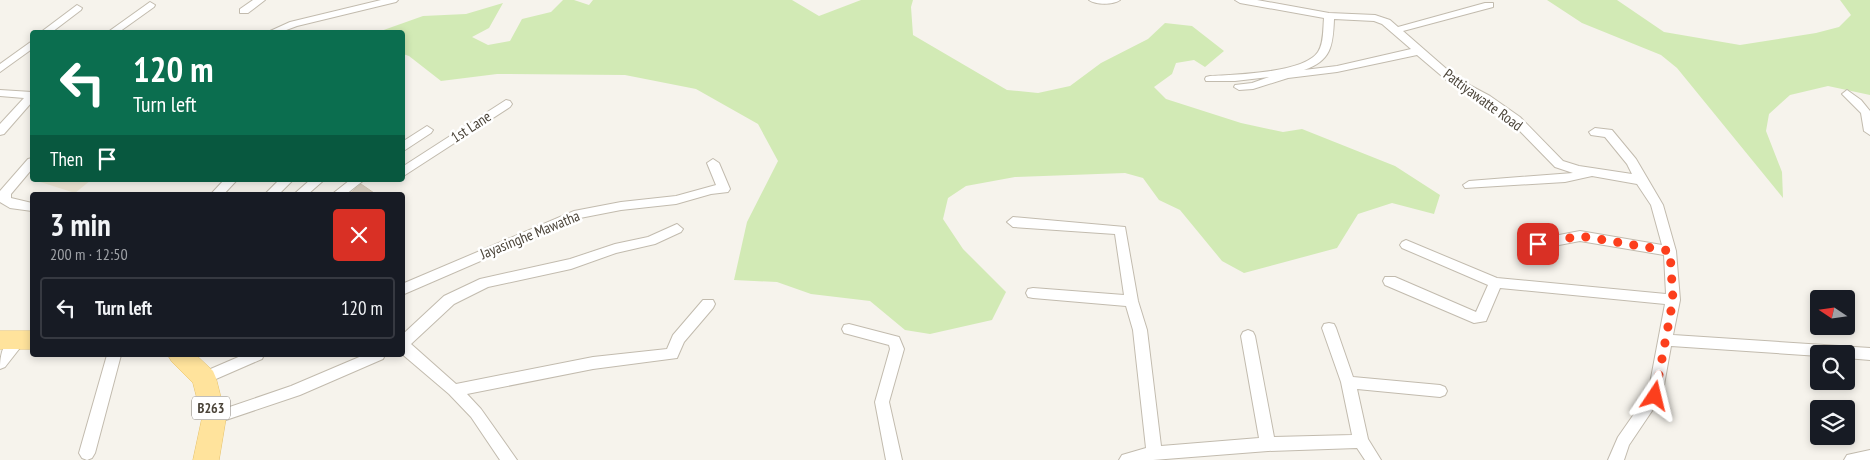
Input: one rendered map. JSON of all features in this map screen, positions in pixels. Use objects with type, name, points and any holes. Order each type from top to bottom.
[{"type":"main road","name":"B263","points":[[182,357],[204,378],[214,418],[206,460]]},
{"type":"street","points":[[244,11],[260,0]]},
{"type":"street","points":[[278,30],[294,24],[393,0]]},
{"type":"street","points":[[1094,0],[1115,0]]},
{"type":"street","name":"Pattiyawatte Road","points":[[1240,0],[1288,4],[1329,16],[1375,18],[1386,22],[1454,81],[1486,99],[1516,120],[1559,164],[1641,180]]},
{"type":"street","points":[[116,30],[150,5]]},
{"type":"street","points":[[1396,30],[1489,5]]},
{"type":"street","points":[[49,30],[77,8]]},
{"type":"street","points":[[1210,79],[1228,79],[1305,67],[1320,58],[1328,45],[1329,16]]},
{"type":"street","points":[[0,69],[30,46]]},
{"type":"street","points":[[1239,87],[1253,86],[1287,75],[1337,69],[1419,51]]},
{"type":"street","points":[[0,93],[30,95]]},
{"type":"street","points":[[1847,94],[1864,108],[1870,121],[1870,131]]},
{"type":"street","points":[[0,131],[30,97]]},
{"type":"street","name":"1st Lane","points":[[405,171],[506,104]]},
{"type":"street","name":"1st Lane","points":[[405,146],[428,130]]},
{"type":"street","points":[[1595,132],[1608,133],[1632,162],[1657,205],[1670,251],[1673,300],[1655,396],[1623,442],[1616,460]]},
{"type":"street","name":"1st Lane","points":[[414,139],[436,150]]},
{"type":"street","name":"Jayasinghe Mawatha","points":[[405,289],[578,214],[676,200],[711,190],[724,189],[713,163]]},
{"type":"street","points":[[30,164],[5,193],[5,200],[10,204],[30,207]]},
{"type":"street","points":[[1469,185],[1565,178],[1596,172]]},
{"type":"street","points":[[219,192],[229,182]]},
{"type":"street","points":[[273,192],[285,182]]},
{"type":"street","points":[[303,192],[315,182]]},
{"type":"street","points":[[341,192],[355,182]]},
{"type":"street","points":[[1013,222],[1121,230],[1132,301],[1140,330],[1154,453]]},
{"type":"street","points":[[405,342],[449,300],[485,283],[571,264],[615,249],[651,241],[677,229]]},
{"type":"street","points":[[1538,244],[1580,236],[1670,251]]},
{"type":"street","points":[[1406,245],[1496,283],[1673,300]]},
{"type":"street","points":[[1390,281],[1474,318],[1481,317],[1496,283]]},
{"type":"street","points":[[1033,293],[1132,301]]},
{"type":"street","points":[[454,390],[593,363],[672,354],[678,339],[708,304]]},
{"type":"street","points":[[1329,328],[1348,382],[1361,441],[1373,460]]},
{"type":"street","points":[[849,329],[894,341],[897,349],[882,402],[894,460]]},
{"type":"street","points":[[1248,336],[1268,444]]},
{"type":"street","points":[[0,363],[17,340]]},
{"type":"street","points":[[1666,340],[1870,354]]},
{"type":"street","points":[[405,348],[454,390],[476,413],[508,460]]},
{"type":"street","points":[[87,453],[113,357]]},
{"type":"street","points":[[204,378],[252,357]]},
{"type":"street","points":[[214,418],[295,391],[373,357]]},
{"type":"street","points":[[1348,382],[1440,391]]},
{"type":"street","points":[[1127,460],[1154,453],[1268,444],[1361,441]]},
{"type":"street","points":[[1852,460],[1870,457]]},
{"type":"shaded area","points":[[40,182],[89,182],[76,192]]},
{"type":"green space","points":[[563,0],[574,0],[589,5],[593,0],[792,0],[819,16],[861,0],[913,0],[911,7],[913,35],[1007,90],[1038,93],[1070,86],[1101,63],[1148,39],[1165,23],[1192,26],[1224,51],[1205,67],[1194,60],[1176,63],[1172,74],[1154,87],[1166,99],[1241,123],[1283,132],[1302,129],[1395,166],[1440,195],[1434,214],[1392,203],[1358,214],[1337,248],[1244,273],[1222,261],[1180,210],[1159,200],[1143,178],[1125,173],[1015,177],[966,186],[948,198],[943,219],[963,249],[1006,292],[992,320],[930,334],[905,330],[870,301],[811,294],[777,282],[734,280],[747,222],[778,161],[758,124],[696,89],[625,75],[497,74],[441,81],[405,55],[405,30],[384,30],[423,16],[466,14],[503,3],[489,28],[472,37],[488,45],[510,41],[522,19],[551,12]]},
{"type":"green space","points":[[1547,0],[1617,0],[1664,32],[1740,45],[1816,33],[1839,27],[1851,15],[1840,0],[1870,0],[1870,95],[1828,86],[1790,95],[1769,114],[1766,131],[1782,172],[1783,198],[1677,68],[1661,55],[1582,23]]},
{"type":"building","points":[[361,184],[373,192],[352,192]]},
{"type":"route","points":[[1538,244],[1580,236],[1670,251],[1673,300],[1655,396]]}]
